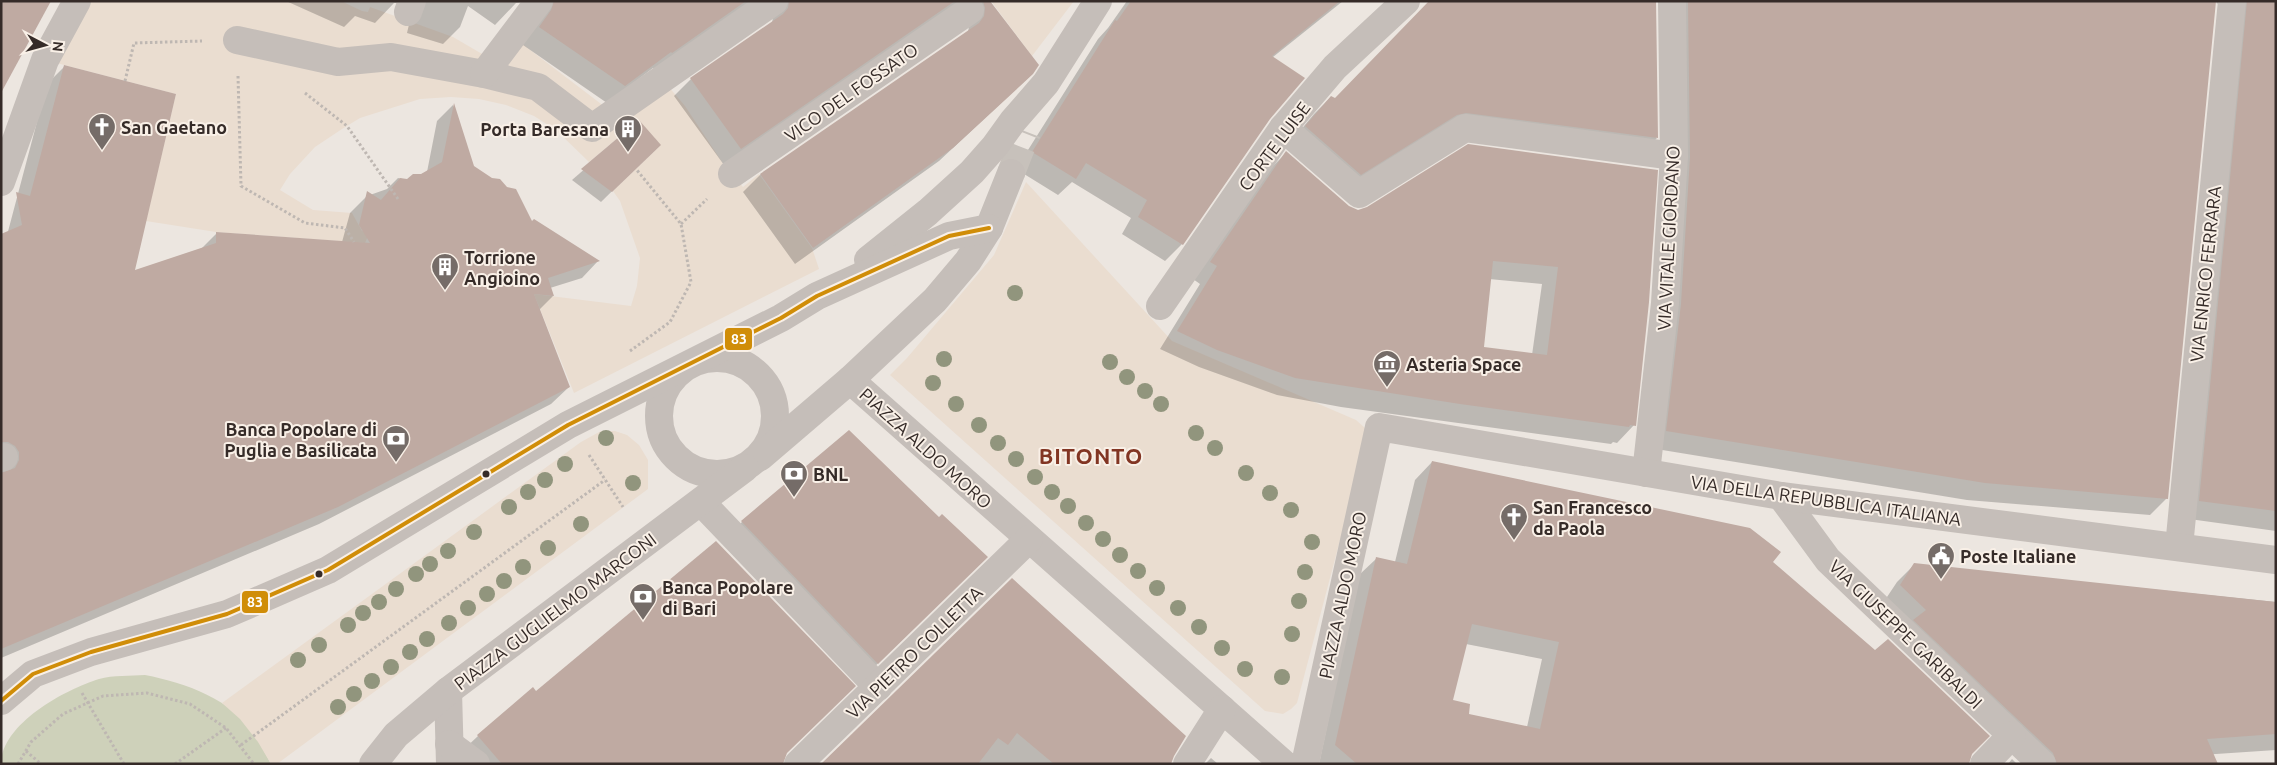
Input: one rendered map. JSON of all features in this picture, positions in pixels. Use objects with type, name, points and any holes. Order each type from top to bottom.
[{"type":"street","points":[[1,182],[45,60],[77,1]]},
{"type":"street","points":[[484,74],[539,1]]},
{"type":"street","points":[[237,40],[338,62],[391,57],[484,74],[538,87],[592,128],[774,1]]},
{"type":"street","points":[[817,296],[880,252],[972,172],[1046,83],[1098,1]]},
{"type":"street","name":"CORTE LUISE","points":[[1160,306],[1283,128],[1335,67],[1406,1]]},
{"type":"street","name":"VIA VITALE GIORDANO","points":[[1646,473],[1666,304],[1674,156],[1672,1]]},
{"type":"street","name":"VIA ENRICO FERRARA","points":[[2179,548],[2232,1]]},
{"type":"street","name":"VICO DEL FOSSATO","points":[[732,174],[970,10]]},
{"type":"street","points":[[1027,132],[1046,83]]},
{"type":"street","points":[[1283,128],[1360,194],[1465,128],[1674,156]]},
{"type":"street","name":"PIAZZA ALDO MORO","points":[[1011,173],[989,228],[968,261],[935,300],[850,380],[1284,764]]},
{"type":"street","points":[[817,296],[949,236],[989,228]]},
{"type":"street","name":"PIAZZA GUGLIELMO MARCONI","points":[[1,701],[33,674],[91,652],[227,614],[328,570],[568,425],[781,318],[817,296]]},
{"type":"street","name":"PIAZZA GUGLIELMO MARCONI","points":[[708,358],[727,358],[744,363],[758,374],[770,389],[775,406],[776,424],[770,442],[753,462],[728,474],[709,474],[691,469],[676,458],[665,443],[660,425],[659,407],[665,390],[676,374],[691,363],[708,358]]},
{"type":"street","name":"PIAZZA GUGLIELMO MARCONI","points":[[373,764],[396,735],[448,691],[753,462],[850,380]]},
{"type":"street","name":"VIA DELLA REPUBBLICA ITALIANA","points":[[1379,427],[1781,496],[2276,560]]},
{"type":"street","name":"PIAZZA ALDO MORO","points":[[1305,764],[1379,427]]},
{"type":"street","name":"VIA GIUSEPPE GARIBALDI","points":[[1781,496],[1828,560],[2042,764]]},
{"type":"street","points":[[701,502],[878,687]]},
{"type":"street","name":"VIA PIETRO COLLETTA","points":[[798,764],[1029,539]]},
{"type":"street","points":[[1,688],[33,674]]},
{"type":"street","points":[[448,691],[449,754],[476,764]]},
{"type":"street","points":[[1187,764],[1222,709]]},
{"type":"street","points":[[1984,764],[2012,735]]},
{"type":"path","points":[[125,81],[134,43],[237,40],[241,186],[305,223],[345,228],[354,242]]},
{"type":"path","points":[[347,126],[398,199]]},
{"type":"path","points":[[630,352],[670,322],[691,282],[681,224],[636,169]]},
{"type":"path","points":[[586,450],[623,508]]},
{"type":"path","points":[[241,746],[605,480]]},
{"type":"path","points":[[64,662],[124,764]]},
{"type":"path","points":[[18,764],[31,742],[63,714],[103,696],[147,693],[190,704],[226,728],[253,763]]},
{"type":"path","points":[[175,764],[226,728]]},
{"type":"path","points":[[26,751],[41,764]]},
{"type":"green space","points":[[145,675],[192,688],[234,712],[256,736],[271,764],[1,764],[4,749],[12,735],[23,722],[53,700],[99,679],[116,676]]},
{"type":"shaded area","points":[[77,1],[341,1],[362,11],[368,12],[370,7],[453,37],[489,58],[521,43],[613,113],[662,79],[685,106],[724,165],[743,187],[759,174],[812,248],[819,269],[574,393],[534,294],[631,306],[637,286],[640,258],[620,201],[613,191],[659,147],[659,143],[656,140],[632,122],[625,129],[626,131],[589,162],[556,130],[534,116],[506,105],[479,99],[451,97],[420,99],[360,118],[342,129],[315,147],[290,174],[280,190],[313,210],[352,213],[362,231],[370,232],[365,243],[216,232],[146,221],[176,94],[45,60]]},
{"type":"shaded area","points":[[991,1],[1074,1],[1032,56]]},
{"type":"shaded area","points":[[1026,182],[1172,341],[1356,420],[1365,428],[1367,438],[1297,703],[1283,714],[1265,711],[890,375],[907,358],[994,255]]},
{"type":"shaded area","points":[[601,431],[615,431],[627,435],[639,445],[648,460],[648,489],[277,764],[271,764],[258,742],[240,719],[222,703],[581,442]]},
{"type":"building","points":[[1,1],[51,1],[1,93]]},
{"type":"building","points":[[554,1],[746,1],[625,86],[539,27],[551,10]]},
{"type":"building","points":[[789,1],[955,1],[741,149],[690,78],[783,14],[788,8]]},
{"type":"building","points":[[983,1],[990,1],[1039,65],[1033,74],[953,148],[813,248],[760,174],[979,23],[984,16],[985,8]]},
{"type":"building","points":[[1131,1],[1340,1],[1272,56],[1305,78],[1270,119],[1183,245],[1138,217],[1147,200],[1086,163],[1076,179],[1032,152],[1115,20],[1117,21]]},
{"type":"building","points":[[1429,1],[1656,1],[1658,138],[1466,113],[1457,115],[1361,175],[1305,126],[1331,96],[1335,98]]},
{"type":"building","points":[[1688,1],[2216,1],[2168,499],[1985,483],[1666,431],[1681,304],[1690,157]]},
{"type":"building","points":[[2247,1],[2276,1],[2276,511],[2199,501]]},
{"type":"building","points":[[64,65],[176,94],[135,270],[216,243],[216,232],[370,243],[359,225],[367,191],[381,200],[400,178],[407,179],[413,174],[421,174],[442,162],[454,103],[474,166],[492,178],[500,179],[507,187],[516,189],[532,221],[534,219],[600,261],[548,278],[554,296],[534,294],[570,387],[338,507],[1,649],[1,473],[15,468],[19,460],[19,452],[15,446],[8,442],[1,442],[1,234],[22,225],[16,192],[30,196]]},
{"type":"building","name":"Porta Baresana","points":[[639,120],[661,145],[612,192],[581,169]]},
{"type":"building","points":[[1468,144],[1658,170],[1649,302],[1636,426],[1630,425],[1629,427],[1460,404],[1295,378],[1217,350],[1177,331],[1217,266],[1210,262],[1286,151],[1349,206],[1358,210],[1367,207]],"holes":[[[1493,261],[1558,267],[1547,355],[1484,347]]]},
{"type":"building","points":[[849,430],[939,517],[942,514],[988,557],[878,664],[741,521]]},
{"type":"building","points":[[1432,461],[1750,528],[1781,552],[1773,562],[1875,650],[1888,639],[1990,736],[1972,754],[1969,764],[1357,764],[1335,745],[1376,557],[1407,564]],"holes":[[[1472,624],[1559,642],[1540,729],[1469,714],[1470,704],[1453,700]]]},
{"type":"building","points":[[716,541],[856,686],[787,753],[783,764],[502,764],[477,735],[533,687],[536,691]]},
{"type":"building","points":[[1914,563],[2276,602],[2276,734],[2207,739],[2218,764],[2057,764],[2053,753],[1913,620],[1926,610],[1900,585]]},
{"type":"building","points":[[1012,578],[1186,736],[1171,764],[1054,764],[1017,733],[1008,745],[998,738],[978,764],[821,764]]},
{"type":"tunnel","points":[[1011,173],[1027,132]]},
{"type":"transit line","name":"83","points":[[1,701],[33,674],[91,652],[227,614],[328,570],[568,425],[781,318],[817,296],[949,236],[989,228]]},
{"type":"place","name":"San Gaetano","points":[[102,151]]},
{"type":"place","name":"Porta Baresana","points":[[628,153]]},
{"type":"place","name":"Torrione Angioino","points":[[445,291]]},
{"type":"place","name":"Asteria Space","points":[[1387,388]]},
{"type":"place","name":"Banca Popolare di Puglia e Basilicata","points":[[396,463]]},
{"type":"place","name":"BNL","points":[[794,498]]},
{"type":"place","name":"San Francesco da Paola","points":[[1514,541]]},
{"type":"place","name":"Poste Italiane","points":[[1941,580]]},
{"type":"place","name":"Banca Popolare di Bari","points":[[643,621]]},
{"type":"district","name":"BITONTO","points":[[1091,455]]}]
